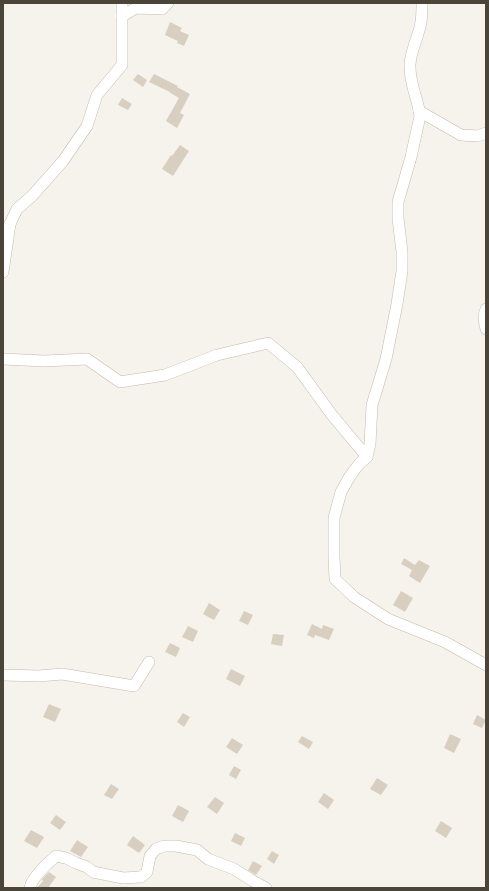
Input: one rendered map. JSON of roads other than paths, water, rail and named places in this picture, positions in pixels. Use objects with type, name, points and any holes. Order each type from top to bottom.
[{"type":"street","points":[[3,272],[6,228],[17,209],[32,196],[63,161],[87,126],[97,95],[122,65],[122,3]]},
{"type":"street","points":[[122,16],[136,8],[162,9],[168,3]]},
{"type":"street","points":[[422,3],[421,22],[412,50],[410,62],[412,86],[420,116],[417,133],[398,202],[402,270],[386,359],[372,405],[370,444],[367,457],[359,464],[340,492],[334,518],[335,579],[354,597],[388,619],[445,642],[486,665]]},
{"type":"street","points":[[419,110],[461,135],[478,136],[486,133]]},
{"type":"street","points":[[486,309],[484,321],[486,329]]},
{"type":"street","points":[[3,359],[44,361],[86,359],[120,382],[165,375],[217,356],[268,343],[297,367],[332,415],[367,457]]},
{"type":"street","points":[[3,675],[39,676],[62,674],[134,686],[149,662]]},
{"type":"street","points":[[30,888],[37,875],[56,856],[66,858],[87,867],[93,872],[123,878],[141,877],[147,872],[150,856],[156,849],[164,846],[176,846],[198,850],[208,859],[234,869],[266,888]]}]
